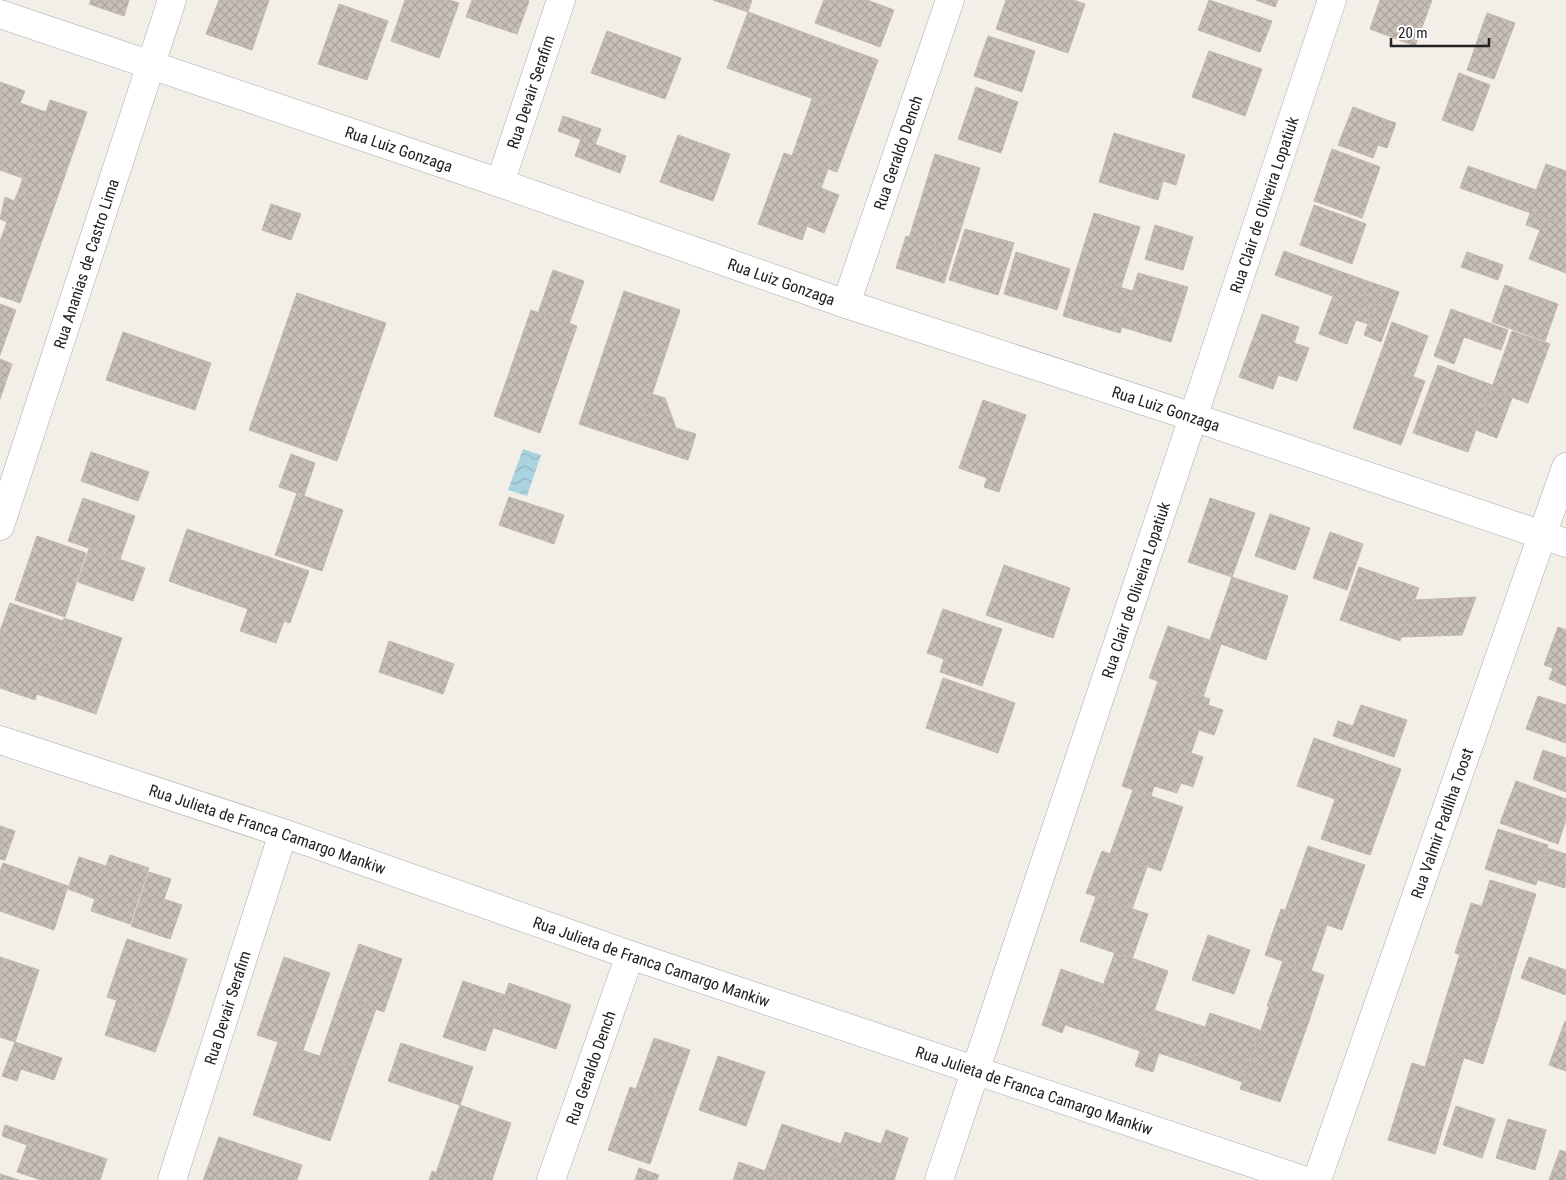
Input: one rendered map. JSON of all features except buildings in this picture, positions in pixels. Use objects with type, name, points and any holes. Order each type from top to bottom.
[{"type":"street","name":"Rua Ananias de Castro Lima","points":[[0,526],[172,0]]},
{"type":"street","name":"Rua Devair Serafim","points":[[500,183],[562,0]]},
{"type":"street","name":"Rua Geraldo Dench","points":[[846,304],[950,0]]},
{"type":"street","name":"Rua Clair de Oliveira Lopatiuk","points":[[939,1180],[977,1071],[1332,0]]},
{"type":"street","name":"Rua Luiz Gonzaga","points":[[0,14],[500,183],[846,304],[1193,417],[1554,539]]},
{"type":"street","name":"Rua Valmir Padilha Toost","points":[[1317,1180],[1554,539],[1566,467]]},
{"type":"street","name":"Rua Julieta de Franca Camargo Mankiw","points":[[0,740],[283,834],[630,955],[1303,1180]]},
{"type":"street","name":"Rua Devair Serafim","points":[[172,1180],[283,834]]},
{"type":"street","name":"Rua Geraldo Dench","points":[[551,1180],[630,955]]},
{"type":"water","points":[[523,449],[541,455],[527,496],[508,490]]}]
